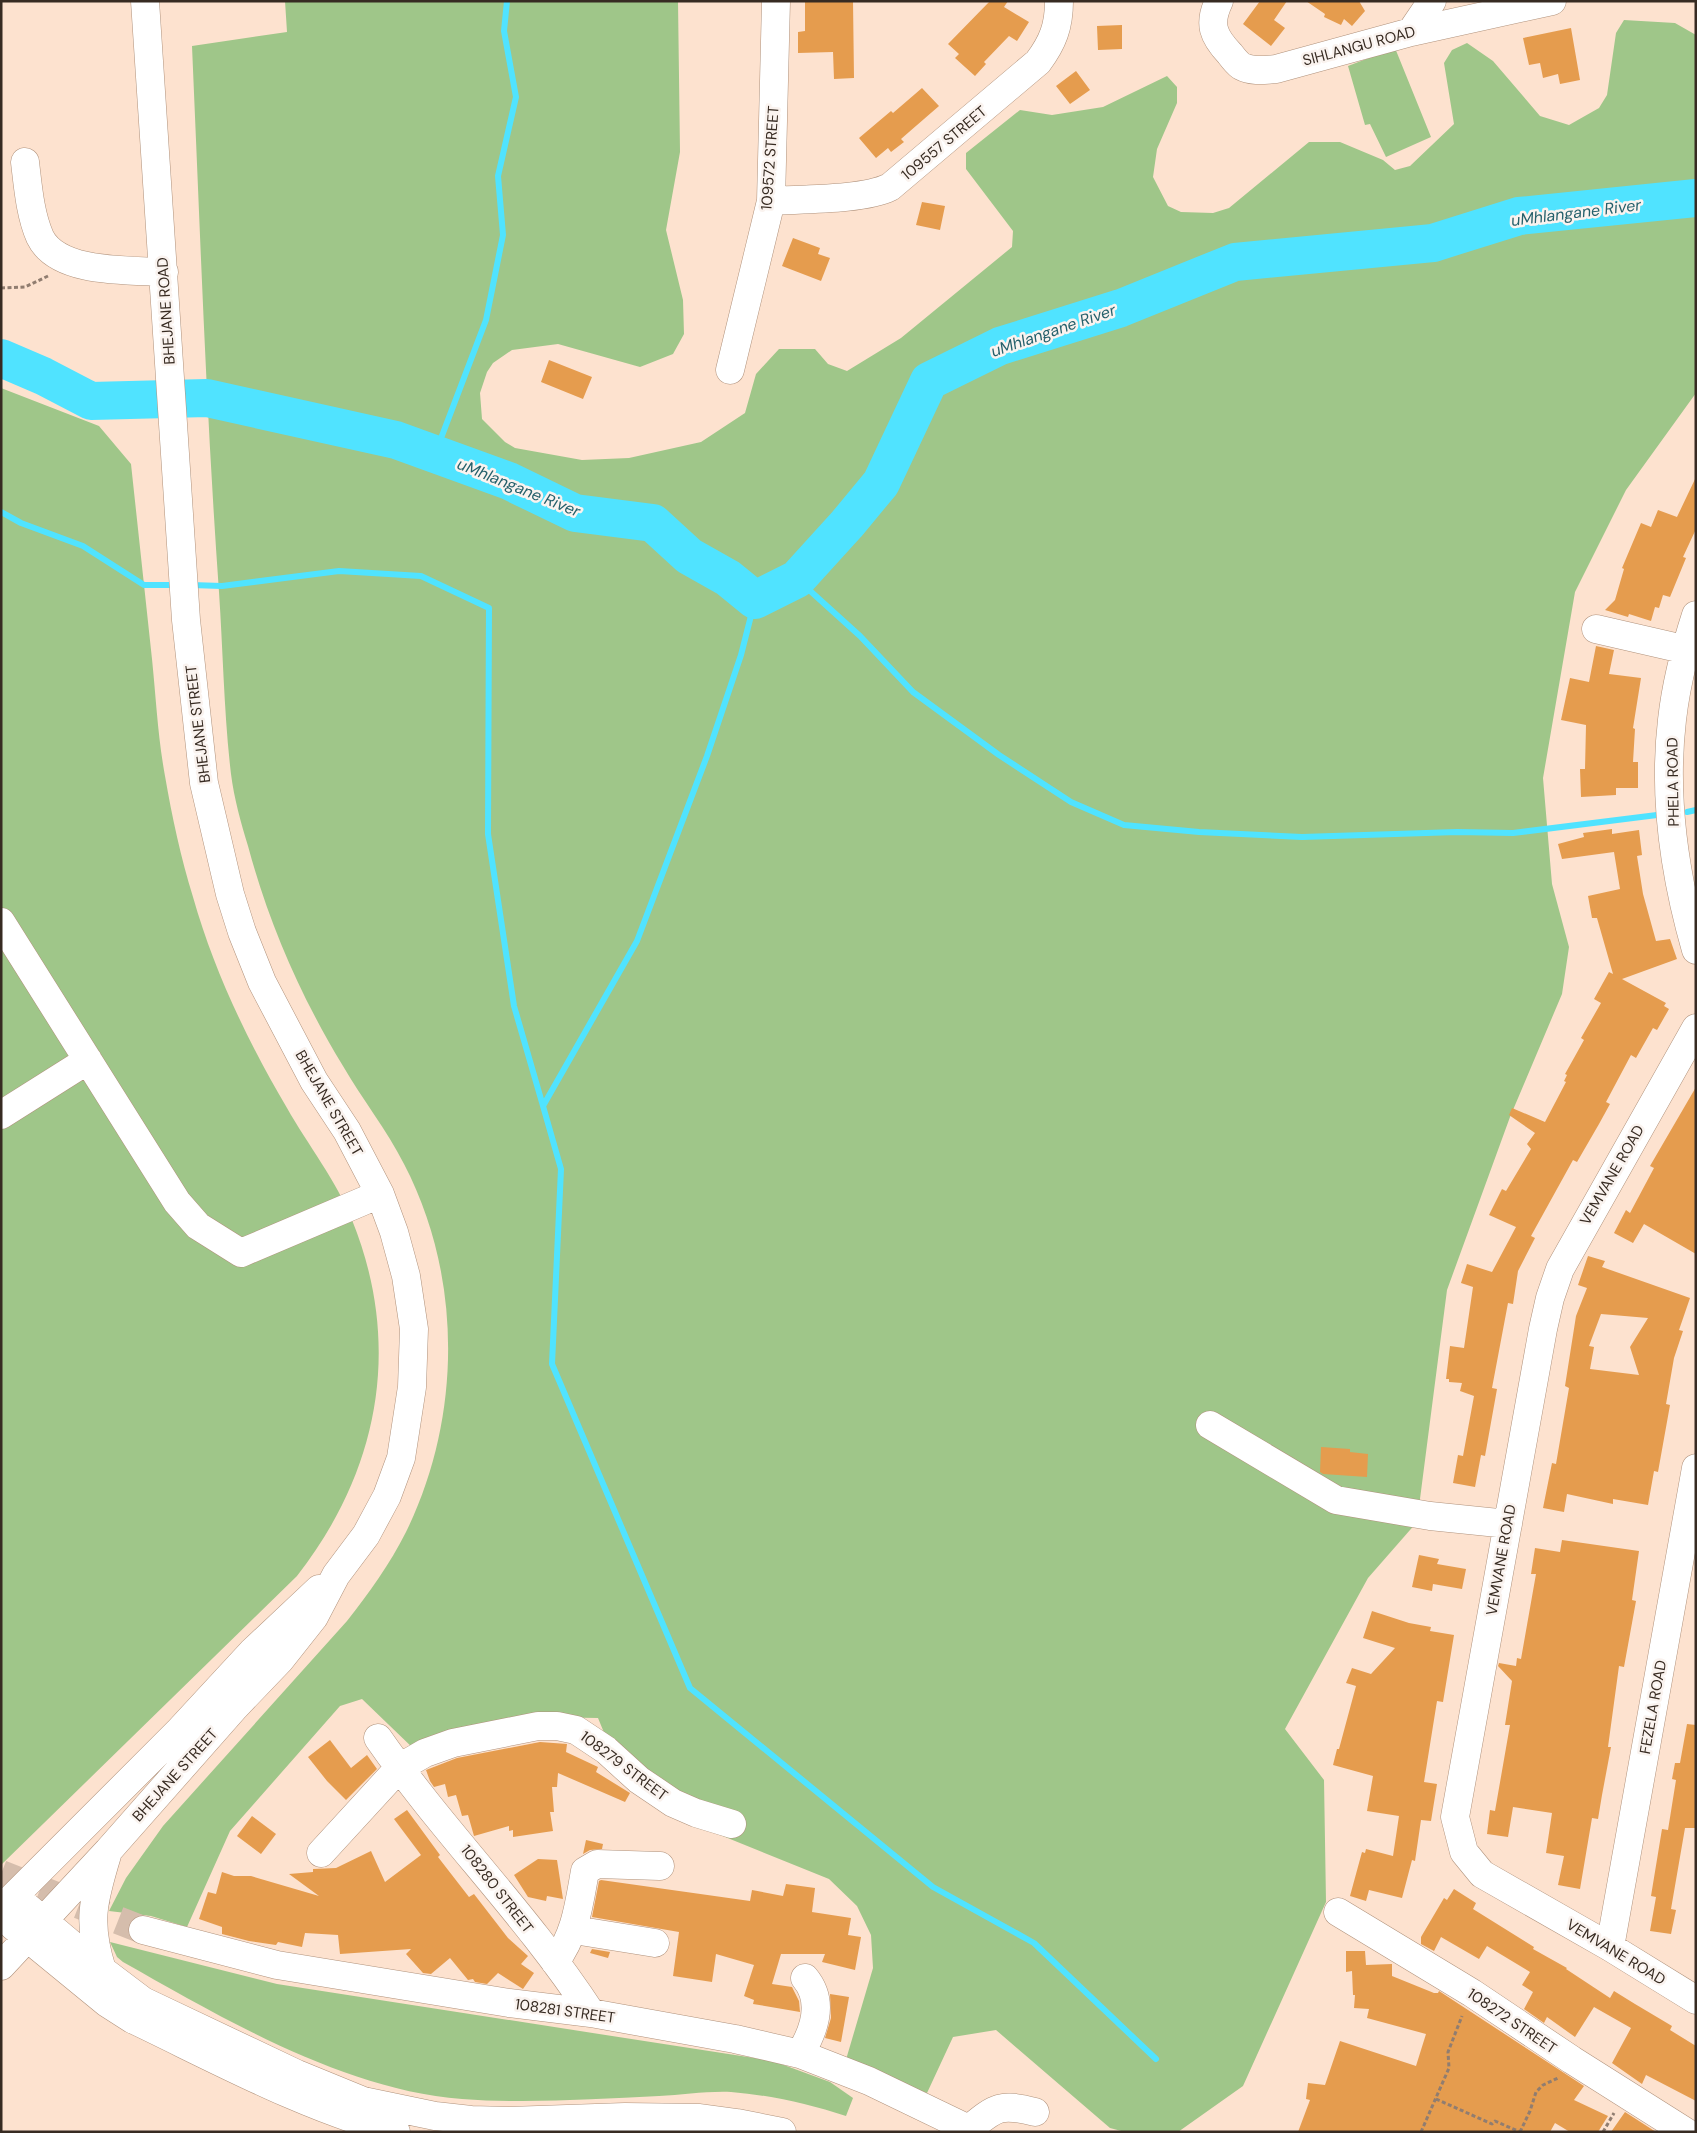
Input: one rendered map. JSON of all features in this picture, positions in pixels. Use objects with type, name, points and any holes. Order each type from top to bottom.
[{"type":"street","name":"BHEJANE ROAD","points":[[145,1],[186,620]]},
{"type":"street","name":"109572 STREET","points":[[730,370],[770,201],[776,1]]},
{"type":"street","name":"109557 STREET","points":[[770,201],[859,195],[881,192],[890,187],[1038,62],[1050,46],[1056,31],[1059,1]]},
{"type":"street","name":"SIHLANGU ROAD","points":[[1219,1],[1213,13],[1212,24],[1216,35],[1240,65],[1259,70],[1276,69],[1410,32],[1552,1]]},
{"type":"street","points":[[1410,32],[1432,1]]},
{"type":"street","points":[[25,162],[31,210],[41,238],[54,253],[73,263],[96,268],[164,272]]},
{"type":"street","name":"PHELA ROAD","points":[[1696,616],[1690,650],[1672,719],[1671,807],[1681,895],[1696,950]]},
{"type":"street","name":"BHEJANE STREET","points":[[1,1966],[108,1851],[235,1707],[280,1660],[314,1617],[336,1575],[366,1535],[387,1496],[401,1458],[412,1387],[414,1328],[406,1276],[394,1232],[380,1194],[347,1131],[314,1081],[286,1028],[262,982],[242,932],[217,841],[204,782],[186,620]]},
{"type":"street","points":[[1596,629],[1690,650]]},
{"type":"street","points":[[1,922],[177,1202],[198,1226],[241,1252],[380,1194]]},
{"type":"street","name":"VEMVANE ROAD","points":[[1696,1028],[1560,1269],[1550,1298],[1455,1818],[1461,1842],[1468,1858],[1482,1874],[1610,1947],[1696,2000]]},
{"type":"street","points":[[1,1115],[88,1060]]},
{"type":"street","points":[[1210,1425],[1336,1500],[1430,1516],[1508,1524]]},
{"type":"street","name":"FEZELA ROAD","points":[[1610,1947],[1696,1468]]},
{"type":"street","name":"BHEJANE STREET","points":[[5,1907],[178,1732],[252,1652],[336,1575]]},
{"type":"street","name":"108279 STREET","points":[[399,1768],[426,1753],[453,1743],[529,1728],[557,1726],[576,1730],[590,1738],[639,1780],[673,1803],[696,1813],[732,1824]]},
{"type":"street","name":"108280 STREET","points":[[378,1738],[399,1768],[555,1962],[591,2013]]},
{"type":"street","points":[[320,1853],[399,1768]]},
{"type":"street","points":[[102,1970],[94,1944],[92,1928],[94,1902],[108,1851]]},
{"type":"street","points":[[555,1962],[566,1947],[574,1930],[585,1870],[597,1864],[660,1866]]},
{"type":"street","points":[[5,1907],[34,1929],[102,1970],[142,2001],[297,2074],[363,2100],[398,2110],[472,2120],[509,2121],[625,2117],[700,2118],[782,2132]]},
{"type":"street","name":"108272 STREET","points":[[1338,1912],[1472,1993],[1572,2060],[1686,2132]]},
{"type":"street","points":[[34,1929],[107,2003],[132,2019],[320,2107],[362,2123],[396,2132]]},
{"type":"street","name":"108281 STREET","points":[[143,1930],[277,1965],[509,2003],[591,2013],[735,2039],[800,2054],[869,2081],[972,2130]]},
{"type":"street","points":[[574,1930],[655,1943]]},
{"type":"street","points":[[800,2054],[813,2032],[816,2014],[815,1995],[805,1978]]},
{"type":"street","points":[[972,2130],[990,2112],[1004,2107],[1014,2107],[1035,2112]]},
{"type":"path","points":[[1,288],[25,287],[73,263]]},
{"type":"path","points":[[1421,2132],[1449,2066],[1448,2052],[1472,1993]]},
{"type":"path","points":[[1436,2099],[1492,2124],[1495,2120],[1520,2132],[1530,2112],[1536,2092],[1544,2085],[1555,2081],[1572,2060]]},
{"type":"green space","points":[[285,1],[678,1],[680,152],[666,230],[683,300],[684,334],[673,354],[640,367],[558,344],[512,350],[493,363],[487,372],[480,393],[482,419],[505,442],[515,448],[582,460],[629,458],[701,442],[745,413],[756,374],[779,349],[815,349],[828,364],[847,371],[901,338],[1012,247],[1013,231],[966,169],[966,153],[1020,110],[1052,115],[1103,107],[1167,76],[1177,87],[1177,103],[1157,149],[1153,177],[1168,206],[1181,212],[1213,213],[1229,208],[1309,142],[1340,142],[1383,160],[1395,170],[1410,166],[1454,124],[1444,63],[1452,50],[1467,43],[1493,61],[1540,116],[1569,125],[1599,108],[1607,95],[1616,33],[1624,20],[1675,23],[1696,35],[1696,393],[1626,490],[1575,592],[1543,778],[1552,884],[1569,947],[1562,994],[1510,1117],[1447,1290],[1417,1522],[1368,1578],[1285,1729],[1324,1780],[1326,1902],[1243,2086],[1178,2132],[1125,2132],[1110,2128],[996,2030],[953,2037],[927,2093],[845,2063],[873,1968],[871,1935],[857,1906],[829,1879],[661,1811],[605,1735],[598,1718],[537,1717],[416,1751],[362,1699],[340,1706],[230,1831],[187,1927],[151,1916],[109,1911],[126,1878],[163,1826],[347,1621],[386,1567],[406,1532],[424,1488],[438,1442],[446,1395],[448,1348],[445,1300],[437,1253],[423,1208],[397,1151],[350,1078],[300,987],[276,932],[256,875],[238,810],[231,774],[225,706],[210,456],[192,46],[287,32]]},
{"type":"green space","points":[[1395,48],[1431,137],[1386,157],[1370,124],[1365,125],[1348,66]]},
{"type":"green space","points":[[1,388],[99,426],[131,464],[165,776],[189,882],[211,952],[246,1032],[295,1122],[338,1191],[352,1220],[368,1267],[376,1314],[379,1360],[374,1406],[364,1450],[347,1494],[325,1536],[297,1576],[1,1865]]},
{"type":"green space","points":[[110,1942],[277,1984],[773,2061],[830,2082],[853,2098],[846,2116],[789,2101],[731,2092],[535,2101],[462,2099],[418,2093],[373,2082],[330,2067],[244,2028],[123,1962],[117,1957]]},
{"type":"building","points":[[805,1],[853,1],[854,78],[834,79],[833,52],[798,53],[798,32],[805,31]]},
{"type":"building","points":[[990,1],[1008,1],[1004,7],[1029,22],[1017,41],[1009,36],[984,62],[986,64],[975,76],[955,58],[959,54],[948,44]]},
{"type":"building","points":[[1260,1],[1287,1],[1274,20],[1285,28],[1271,46],[1243,24]]},
{"type":"building","points":[[1306,1],[1359,1],[1365,11],[1352,26],[1344,19],[1341,25],[1324,17],[1325,14]]},
{"type":"building","points":[[1122,25],[1122,49],[1098,50],[1097,26]]},
{"type":"building","points":[[1571,28],[1580,80],[1560,84],[1558,74],[1543,78],[1540,63],[1529,65],[1523,38]]},
{"type":"building","points":[[1076,71],[1090,90],[1070,104],[1056,86]]},
{"type":"building","points":[[922,88],[939,106],[901,139],[904,142],[891,152],[888,148],[876,158],[859,138],[891,111],[893,113]]},
{"type":"building","points":[[922,202],[945,206],[940,230],[916,225]]},
{"type":"building","points":[[793,238],[820,248],[818,254],[830,258],[821,281],[782,266]]},
{"type":"building","points":[[549,360],[592,377],[583,399],[541,382]]},
{"type":"building","points":[[1696,477],[1696,529],[1683,557],[1686,558],[1670,597],[1663,595],[1659,608],[1655,607],[1651,621],[1629,614],[1628,617],[1605,610],[1615,600],[1624,569],[1622,568],[1641,523],[1651,527],[1658,510],[1677,517]]},
{"type":"building","points":[[1596,646],[1614,650],[1609,674],[1641,678],[1633,728],[1635,729],[1633,762],[1638,762],[1638,788],[1616,788],[1616,795],[1581,797],[1580,769],[1585,769],[1586,725],[1561,720],[1570,678],[1589,682]]},
{"type":"building","points":[[1612,829],[1612,834],[1639,830],[1642,855],[1637,856],[1643,894],[1656,941],[1670,939],[1677,959],[1622,979],[1666,1003],[1664,1006],[1669,1009],[1657,1030],[1653,1028],[1636,1058],[1631,1055],[1606,1102],[1610,1104],[1599,1124],[1577,1162],[1573,1160],[1531,1236],[1535,1238],[1518,1271],[1513,1304],[1508,1303],[1492,1388],[1497,1389],[1485,1456],[1481,1455],[1475,1487],[1453,1483],[1458,1455],[1463,1456],[1474,1396],[1460,1391],[1462,1383],[1449,1382],[1449,1379],[1446,1379],[1450,1346],[1464,1348],[1473,1287],[1461,1283],[1467,1264],[1492,1272],[1516,1227],[1489,1215],[1502,1189],[1506,1191],[1531,1149],[1527,1144],[1535,1133],[1509,1115],[1512,1108],[1545,1122],[1566,1082],[1564,1081],[1567,1075],[1565,1074],[1584,1040],[1581,1038],[1601,1003],[1594,999],[1609,972],[1613,974],[1597,918],[1592,918],[1588,896],[1620,889],[1614,852],[1562,859],[1558,844],[1584,837],[1583,833]]},
{"type":"building","points":[[1696,1087],[1696,1254],[1644,1224],[1633,1243],[1614,1233],[1626,1210],[1630,1213],[1654,1168],[1650,1166]]},
{"type":"building","points":[[1588,1256],[1605,1261],[1602,1267],[1690,1298],[1679,1330],[1683,1331],[1674,1358],[1666,1404],[1670,1405],[1658,1472],[1654,1471],[1648,1505],[1613,1499],[1613,1504],[1567,1494],[1564,1512],[1543,1508],[1552,1463],[1556,1464],[1569,1388],[1565,1386],[1576,1316],[1587,1288],[1578,1285]],"holes":[[[1601,1314],[1648,1318],[1630,1347],[1639,1375],[1590,1369],[1594,1347],[1589,1346]]]},
{"type":"building","points":[[1321,1447],[1350,1449],[1350,1452],[1368,1454],[1367,1477],[1323,1474],[1320,1472]]},
{"type":"building","points":[[1562,1540],[1639,1551],[1632,1600],[1636,1601],[1624,1667],[1619,1666],[1608,1747],[1611,1747],[1598,1819],[1592,1818],[1580,1889],[1558,1885],[1564,1856],[1546,1853],[1552,1813],[1513,1807],[1508,1837],[1487,1834],[1490,1810],[1495,1811],[1510,1725],[1505,1725],[1512,1681],[1498,1666],[1499,1663],[1516,1666],[1517,1658],[1521,1659],[1536,1574],[1531,1574],[1535,1548],[1560,1552]]},
{"type":"building","points":[[1419,1555],[1439,1559],[1437,1564],[1466,1569],[1462,1589],[1433,1584],[1432,1591],[1412,1587]]},
{"type":"building","points":[[1372,1611],[1409,1623],[1431,1627],[1430,1631],[1454,1635],[1443,1702],[1437,1701],[1424,1782],[1437,1784],[1431,1821],[1421,1820],[1415,1861],[1412,1860],[1402,1898],[1369,1890],[1366,1901],[1350,1896],[1362,1852],[1365,1853],[1366,1849],[1393,1856],[1399,1816],[1367,1811],[1373,1776],[1333,1765],[1356,1686],[1346,1683],[1352,1668],[1371,1674],[1395,1648],[1363,1638]]},
{"type":"building","points":[[1687,1724],[1696,1725],[1696,1828],[1685,1828],[1671,1909],[1676,1910],[1671,1934],[1650,1931],[1656,1897],[1651,1896],[1662,1829],[1668,1830],[1676,1780],[1672,1779],[1675,1763],[1680,1763]]},
{"type":"building","points":[[330,1740],[351,1768],[367,1755],[377,1769],[346,1800],[327,1781],[308,1757]]},
{"type":"building","points":[[540,1742],[567,1744],[566,1752],[598,1767],[596,1772],[630,1793],[625,1802],[558,1773],[557,1787],[552,1787],[554,1812],[550,1812],[553,1831],[513,1837],[513,1830],[509,1831],[509,1826],[474,1836],[468,1815],[462,1816],[456,1795],[448,1797],[445,1784],[434,1787],[426,1770],[457,1758]]},
{"type":"building","points":[[407,1810],[440,1855],[438,1857],[469,1897],[474,1894],[508,1938],[528,1956],[521,1964],[534,1973],[523,1989],[498,1973],[487,1984],[475,1982],[473,1979],[468,1980],[450,1958],[431,1974],[423,1973],[406,1954],[411,1949],[340,1954],[338,1935],[305,1933],[302,1947],[278,1942],[276,1945],[222,1934],[222,1927],[199,1919],[208,1892],[216,1894],[222,1872],[234,1876],[251,1876],[319,1896],[289,1874],[313,1872],[313,1869],[336,1868],[371,1851],[385,1882],[421,1855],[394,1819]]},
{"type":"building","points":[[252,1816],[276,1834],[261,1854],[237,1836]]},
{"type":"building","points":[[586,1840],[603,1844],[602,1849],[590,1850],[583,1854]]},
{"type":"building","points":[[538,1859],[557,1860],[563,1899],[547,1896],[546,1901],[528,1897],[514,1875]]},
{"type":"building","points":[[599,1881],[750,1901],[752,1890],[783,1896],[786,1884],[815,1888],[812,1912],[851,1918],[848,1935],[861,1937],[855,1970],[822,1962],[825,1954],[781,1954],[772,1984],[792,1987],[799,2001],[800,2012],[753,2004],[754,2000],[744,1996],[754,1965],[716,1954],[712,1982],[673,1976],[679,1932],[592,1917]]},
{"type":"building","points":[[1454,1889],[1476,1903],[1473,1909],[1534,1947],[1533,1949],[1567,1968],[1610,1998],[1614,1991],[1672,2026],[1670,2030],[1696,2046],[1696,2101],[1646,2075],[1642,2084],[1612,2063],[1631,2028],[1594,2007],[1575,2037],[1547,2017],[1544,2023],[1524,2009],[1533,1992],[1522,1985],[1530,1972],[1487,1946],[1479,1959],[1441,1937],[1434,1951],[1421,1944],[1421,1937],[1444,1898],[1447,1900]]},
{"type":"building","points":[[592,1949],[610,1952],[608,1958],[590,1953]]},
{"type":"building","points":[[1346,1951],[1365,1951],[1366,1965],[1392,1964],[1392,1976],[1434,1993],[1439,1991],[1584,2086],[1574,2100],[1608,2116],[1598,2132],[1570,2132],[1555,2123],[1550,2132],[1298,2132],[1310,2100],[1306,2099],[1308,2083],[1325,2085],[1340,2041],[1416,2066],[1426,2034],[1367,2018],[1369,2009],[1354,2008],[1355,1995],[1353,1995],[1352,1971],[1346,1972]]},
{"type":"building","points":[[830,1994],[849,1997],[841,2042],[825,2038],[831,2018]]},
{"type":"building","points":[[1625,2112],[1656,2132],[1611,2132]]},
{"type":"waterway","points":[[435,454],[486,320],[503,235],[498,176],[516,97],[504,31],[507,1]]},
{"type":"waterway","name":"uMhlangane River","points":[[1,358],[43,376],[91,401],[207,398],[396,440],[509,481],[575,513],[653,523],[689,556],[728,578],[755,600],[797,579],[881,483],[929,381],[1000,346],[1121,308],[1235,262],[1433,243],[1519,216],[1696,198]]},
{"type":"waterway","points":[[1,512],[21,523],[83,546],[144,585],[178,585]]},
{"type":"waterway","points":[[191,585],[222,586],[339,571],[421,576],[489,608],[488,834],[514,1006],[543,1106]]},
{"type":"waterway","points":[[797,579],[860,636],[913,692],[999,755],[1071,802],[1124,825],[1199,832],[1302,837],[1457,832],[1513,833],[1657,815]]},
{"type":"waterway","points":[[755,600],[741,655],[707,756],[637,941],[543,1106],[561,1169],[552,1364],[690,1688],[933,1887],[1034,1943],[1156,2059]]},
{"type":"waterway","points":[[1687,812],[1696,810]]},
{"type":"tunnel","points":[[1,1874],[143,1930]]}]
